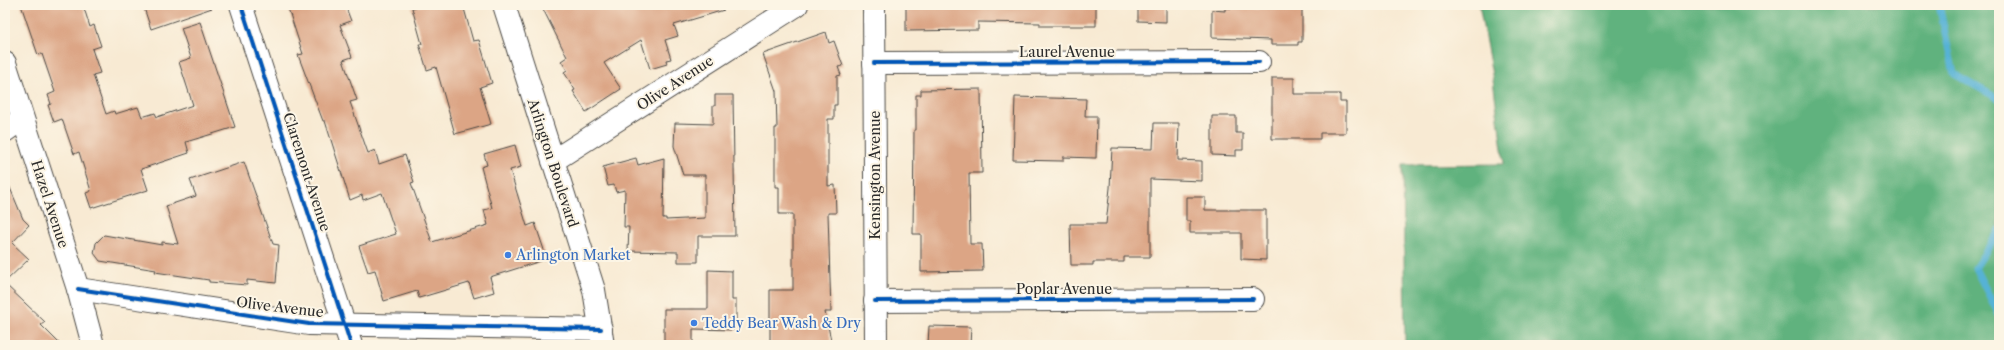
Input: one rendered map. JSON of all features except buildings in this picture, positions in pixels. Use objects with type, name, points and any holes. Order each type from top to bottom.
[{"type":"street","name":"Claremont Avenue","points":[[241,5],[351,345]]},
{"type":"street","name":"Arlington Boulevard","points":[[504,5],[594,290],[602,337]]},
{"type":"street","name":"Olive Avenue","points":[[553,161],[798,5]]},
{"type":"street","name":"Kensington Avenue","points":[[874,5],[876,345]]},
{"type":"street","name":"Laurel Avenue","points":[[874,64],[1259,62]]},
{"type":"street","name":"Hazel Avenue","points":[[5,63],[14,125],[78,289],[93,345]]},
{"type":"street","name":"Olive Avenue","points":[[78,289],[309,324],[602,337]]},
{"type":"street","name":"Poplar Avenue","points":[[876,301],[1253,300]]},
{"type":"green space","points":[[1479,5],[1999,5],[1999,345],[1405,345],[1403,165],[1504,164],[1493,80]]},
{"type":"waterway","points":[[1939,5],[1954,74],[1999,99]]},
{"type":"waterway","points":[[1999,231],[1975,268],[1999,315]]},
{"type":"cycle path","points":[[241,5],[351,345]]},
{"type":"cycle path","points":[[874,63],[1259,62]]},
{"type":"cycle path","points":[[78,289],[309,324],[601,329]]},
{"type":"cycle path","points":[[875,301],[1253,299]]},
{"type":"place","name":"Arlington Market","points":[[508,255]]},
{"type":"place","name":"Teddy Bear Wash & Dry","points":[[694,323]]}]
